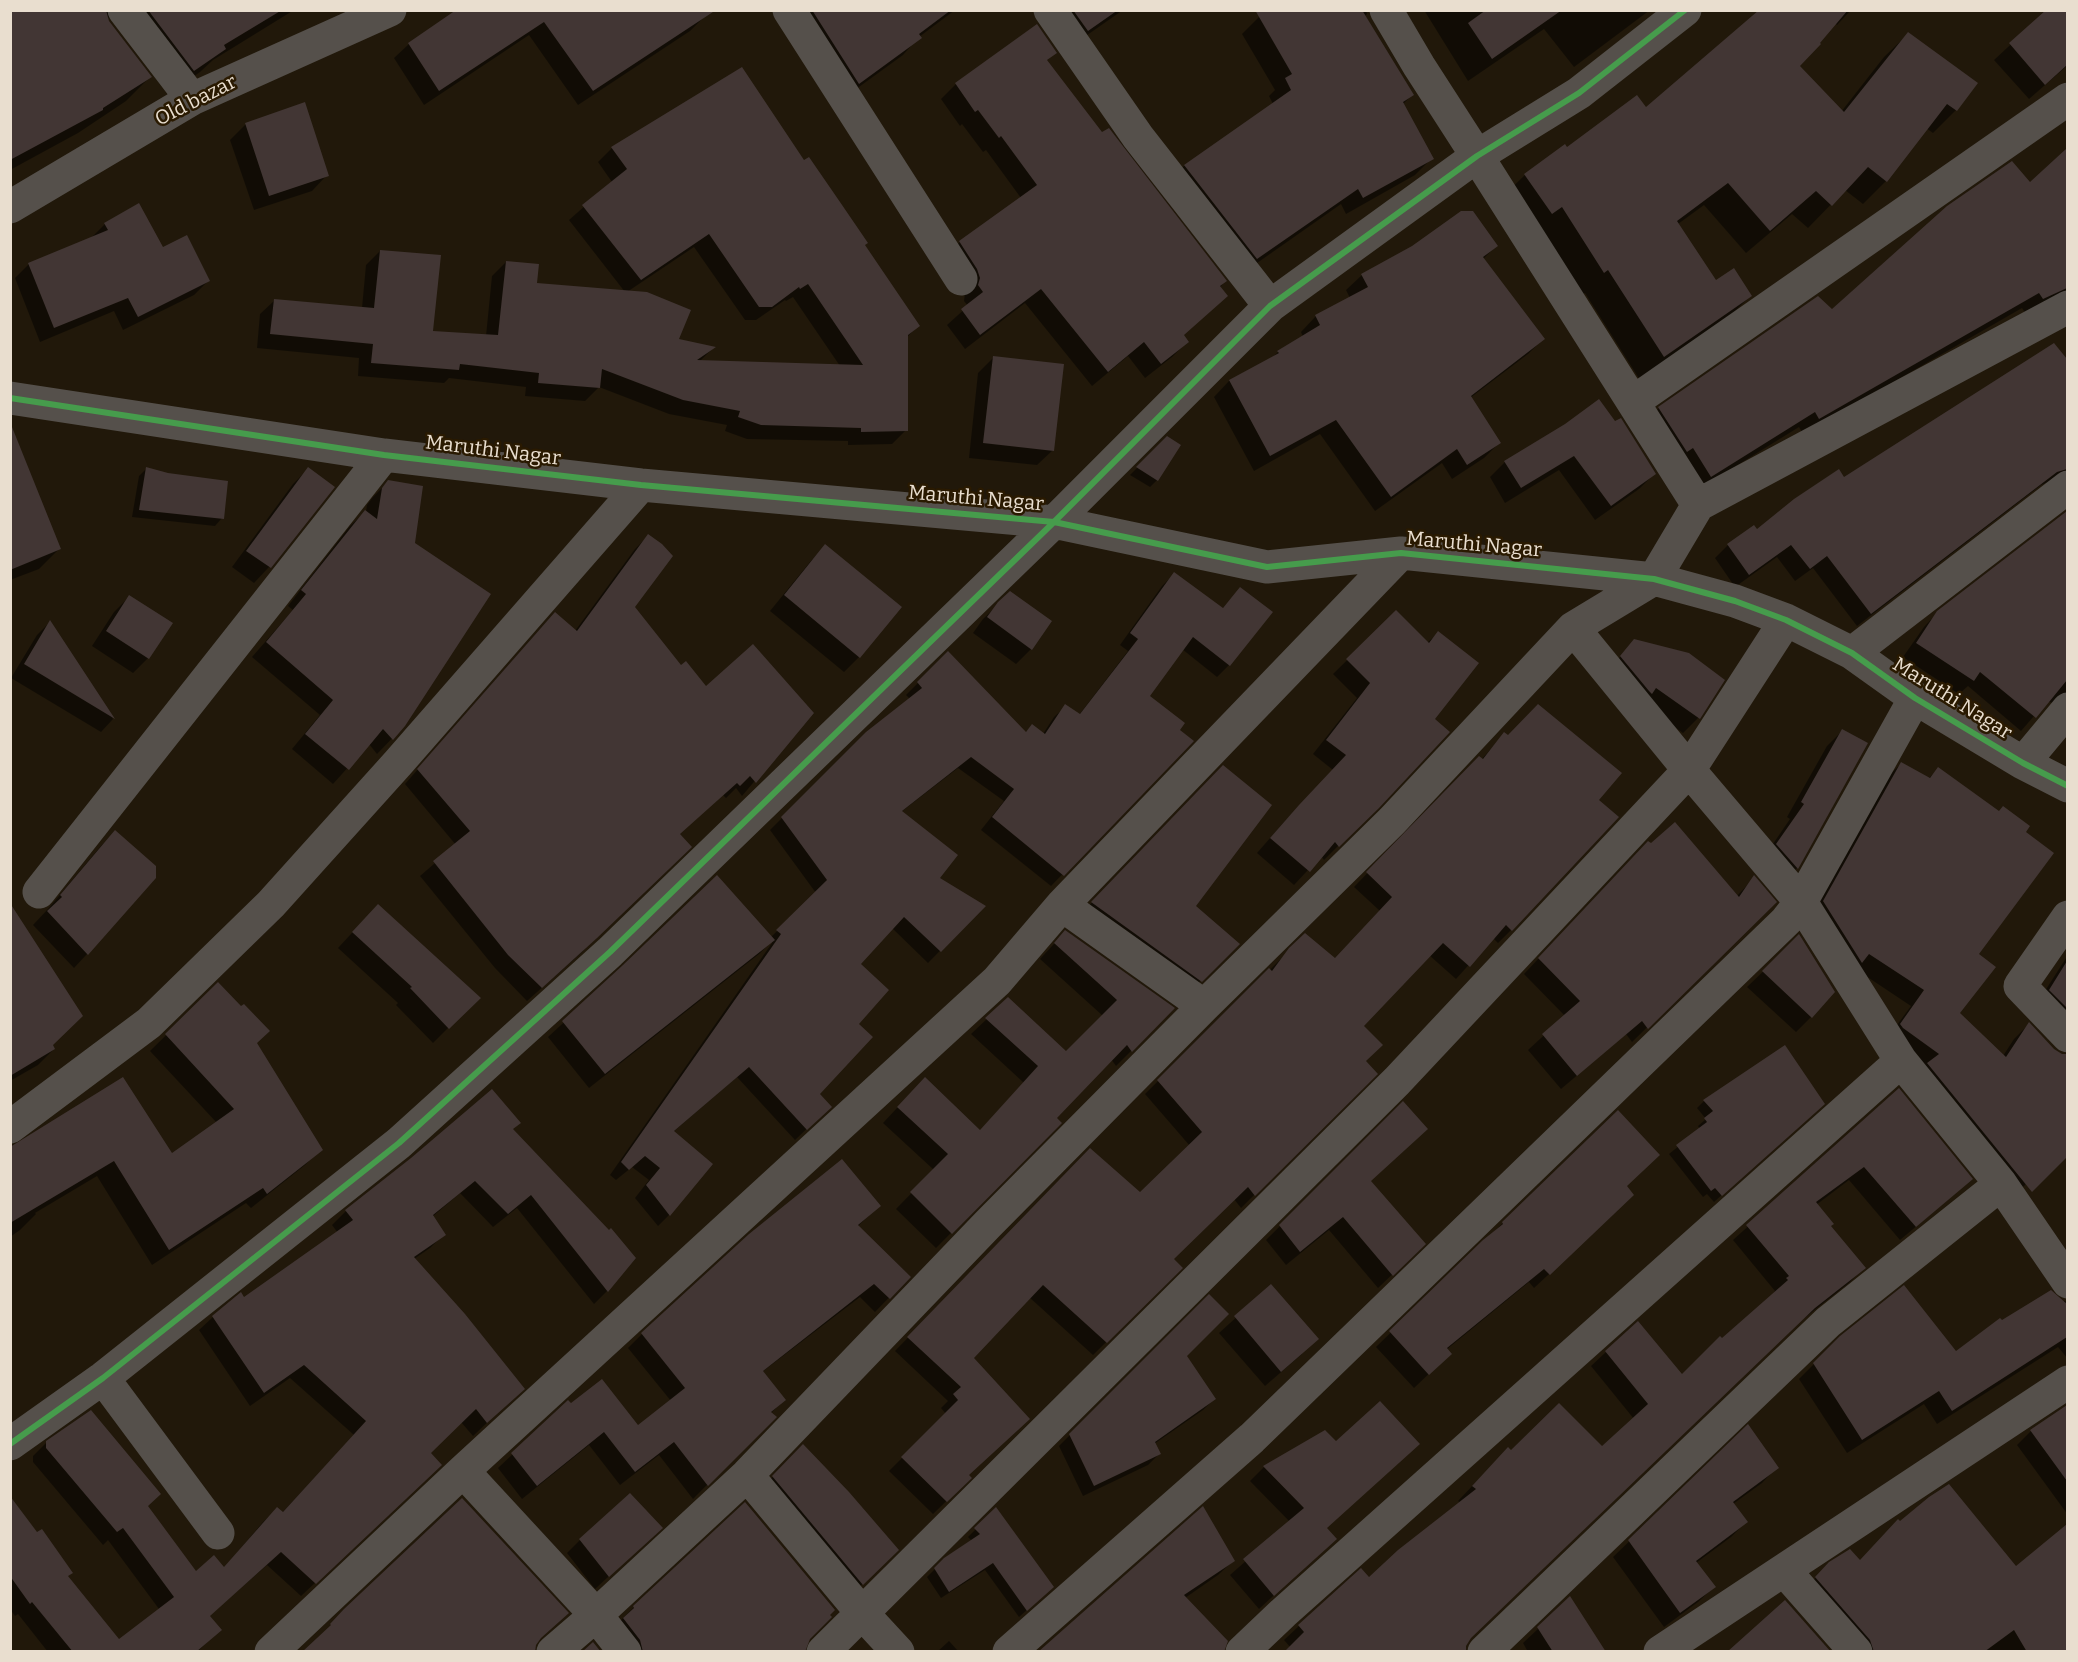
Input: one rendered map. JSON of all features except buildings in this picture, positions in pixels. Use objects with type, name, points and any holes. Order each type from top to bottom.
[{"type":"street","points":[[124,10],[192,99]]},
{"type":"street","name":"Old bazar","points":[[10,207],[192,99],[390,10]]},
{"type":"street","points":[[789,10],[961,279]]},
{"type":"street","points":[[1050,10],[1138,137],[1270,306]]},
{"type":"street","points":[[1386,10],[1419,66],[1698,505]]},
{"type":"street","points":[[10,1444],[103,1378],[408,1135],[610,952],[1054,522],[1270,306],[1477,156],[1579,93],[1685,10]]},
{"type":"street","points":[[1633,402],[2067,99]]},
{"type":"street","points":[[553,1652],[747,1475],[988,1224],[1392,821],[1573,628],[1654,579],[1698,505],[2067,307]]},
{"type":"street","name":"Maruthi Nagar","points":[[10,398],[384,455],[641,485],[1054,522],[1266,567],[1401,554],[1654,579],[1735,601],[1786,620],[1852,653],[1915,698],[2023,763],[2067,786]]},
{"type":"street","points":[[39,892],[384,455]]},
{"type":"street","points":[[10,1126],[149,1023],[271,903],[398,763],[641,485]]},
{"type":"street","points":[[1852,653],[2067,487]]},
{"type":"street","points":[[271,1652],[463,1472],[997,981],[1062,905],[1401,554]]},
{"type":"street","points":[[823,1652],[1397,1081],[1689,770],[1786,620]]},
{"type":"street","points":[[1573,628],[1801,903],[1901,1061],[2001,1184],[2067,1282]]},
{"type":"street","points":[[1009,1652],[1252,1438],[1786,921],[1801,903],[1915,698]]},
{"type":"street","points":[[2023,763],[2067,709]]},
{"type":"street","points":[[1062,905],[1204,1006]]},
{"type":"street","points":[[2067,917],[2020,986],[2067,1036]]},
{"type":"street","points":[[1242,1652],[1901,1061]]},
{"type":"street","points":[[1484,1652],[1828,1322],[2001,1184]]},
{"type":"street","points":[[103,1378],[218,1533]]},
{"type":"street","points":[[1660,1652],[2067,1382]]},
{"type":"street","points":[[463,1472],[596,1615],[625,1652]]},
{"type":"street","points":[[747,1475],[862,1613],[898,1652]]},
{"type":"street","points":[[1784,1570],[1856,1652]]},
{"type":"cycle path","points":[[10,1444],[103,1378],[399,1143],[610,952],[1054,522],[1270,306],[1477,156],[1579,93],[1685,10]]},
{"type":"cycle path","points":[[10,398],[384,455],[641,485],[1054,522],[1267,567],[1401,553],[1654,579],[1735,601],[1786,620],[1852,653],[1915,698],[2023,763],[2068,786]]}]
